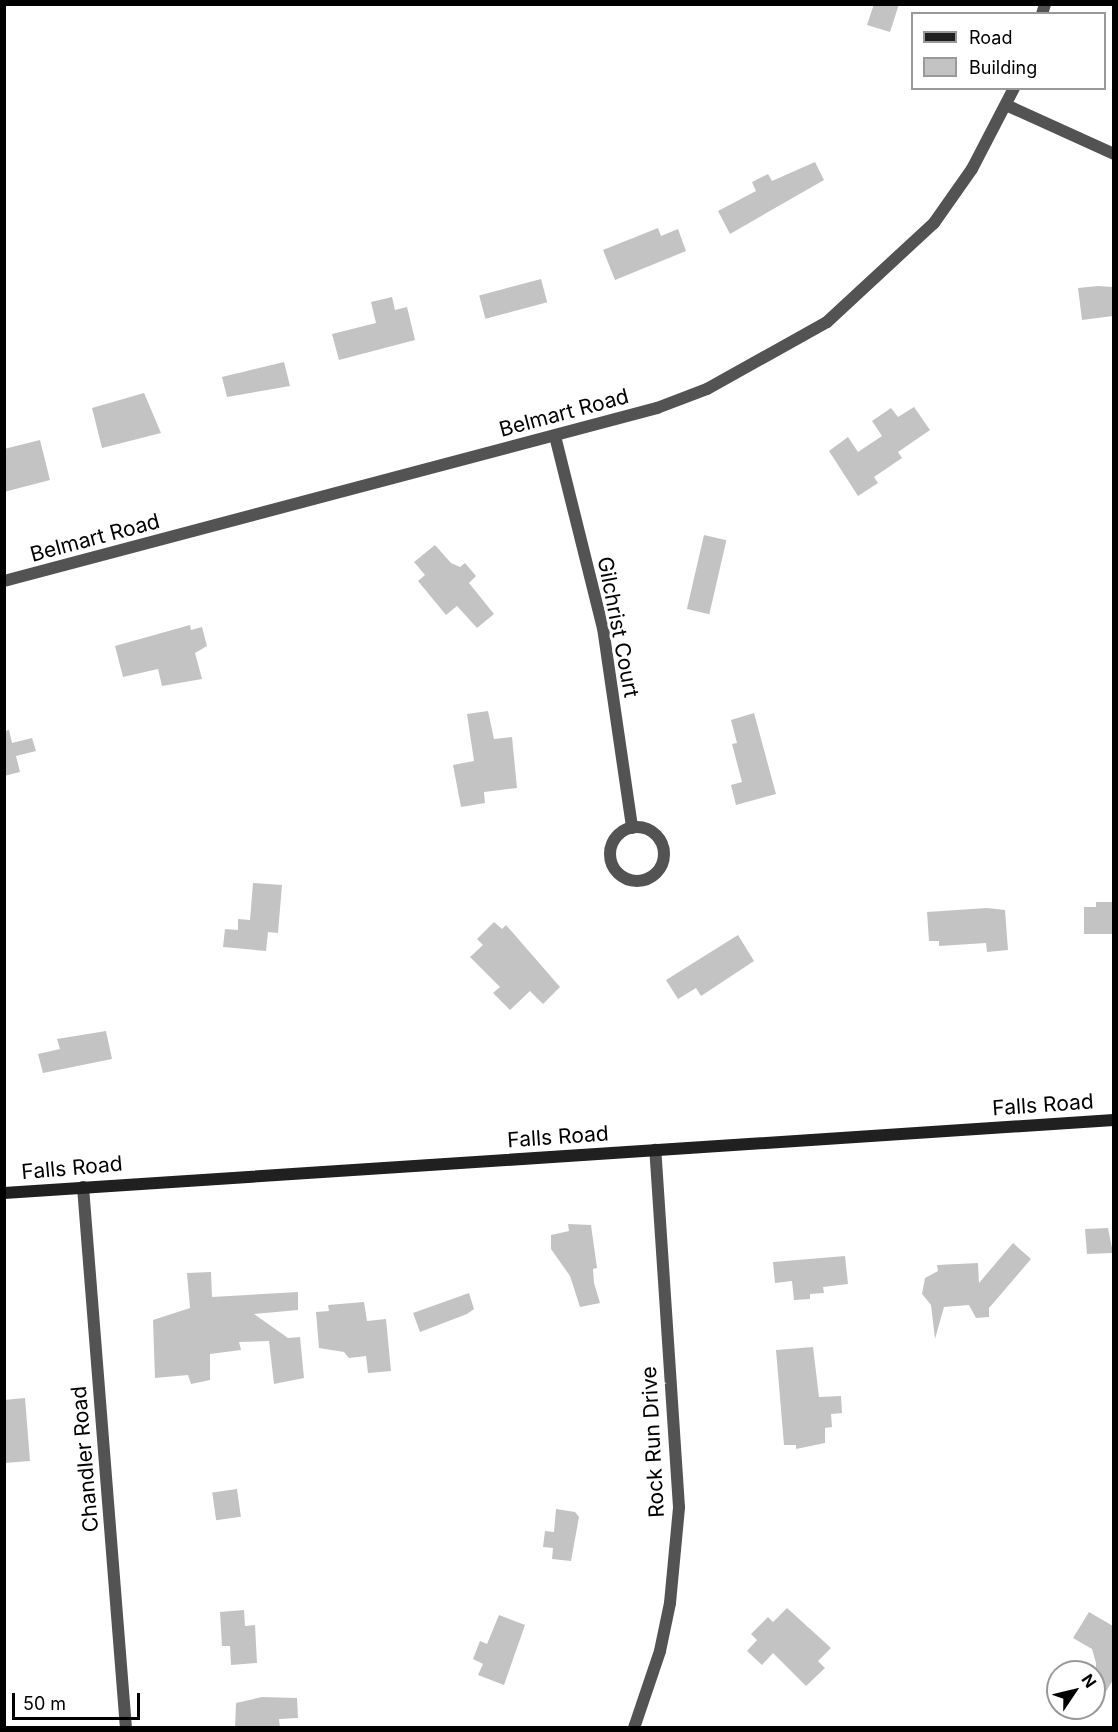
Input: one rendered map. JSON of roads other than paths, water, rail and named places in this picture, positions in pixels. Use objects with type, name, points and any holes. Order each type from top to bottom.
[{"type":"main road","name":"Falls Road","points":[[4,1193],[1113,1120]]},
{"type":"street","name":"Belmart Road","points":[[4,581],[555,436],[707,390],[827,322],[933,223],[972,168],[1013,90]]},
{"type":"street","points":[[1006,105],[1113,154]]},
{"type":"street","name":"Gilchrist Court","points":[[555,436],[603,628],[632,828]]},
{"type":"street","points":[[632,828],[657,836],[664,851],[655,875],[638,881],[621,876],[611,861],[617,836],[632,828]]},
{"type":"street","name":"Rock Run Drive","points":[[634,1728],[660,1651],[670,1603],[679,1507],[655,1150]]},
{"type":"street","name":"Chandler Road","points":[[83,1187],[126,1728]]}]
